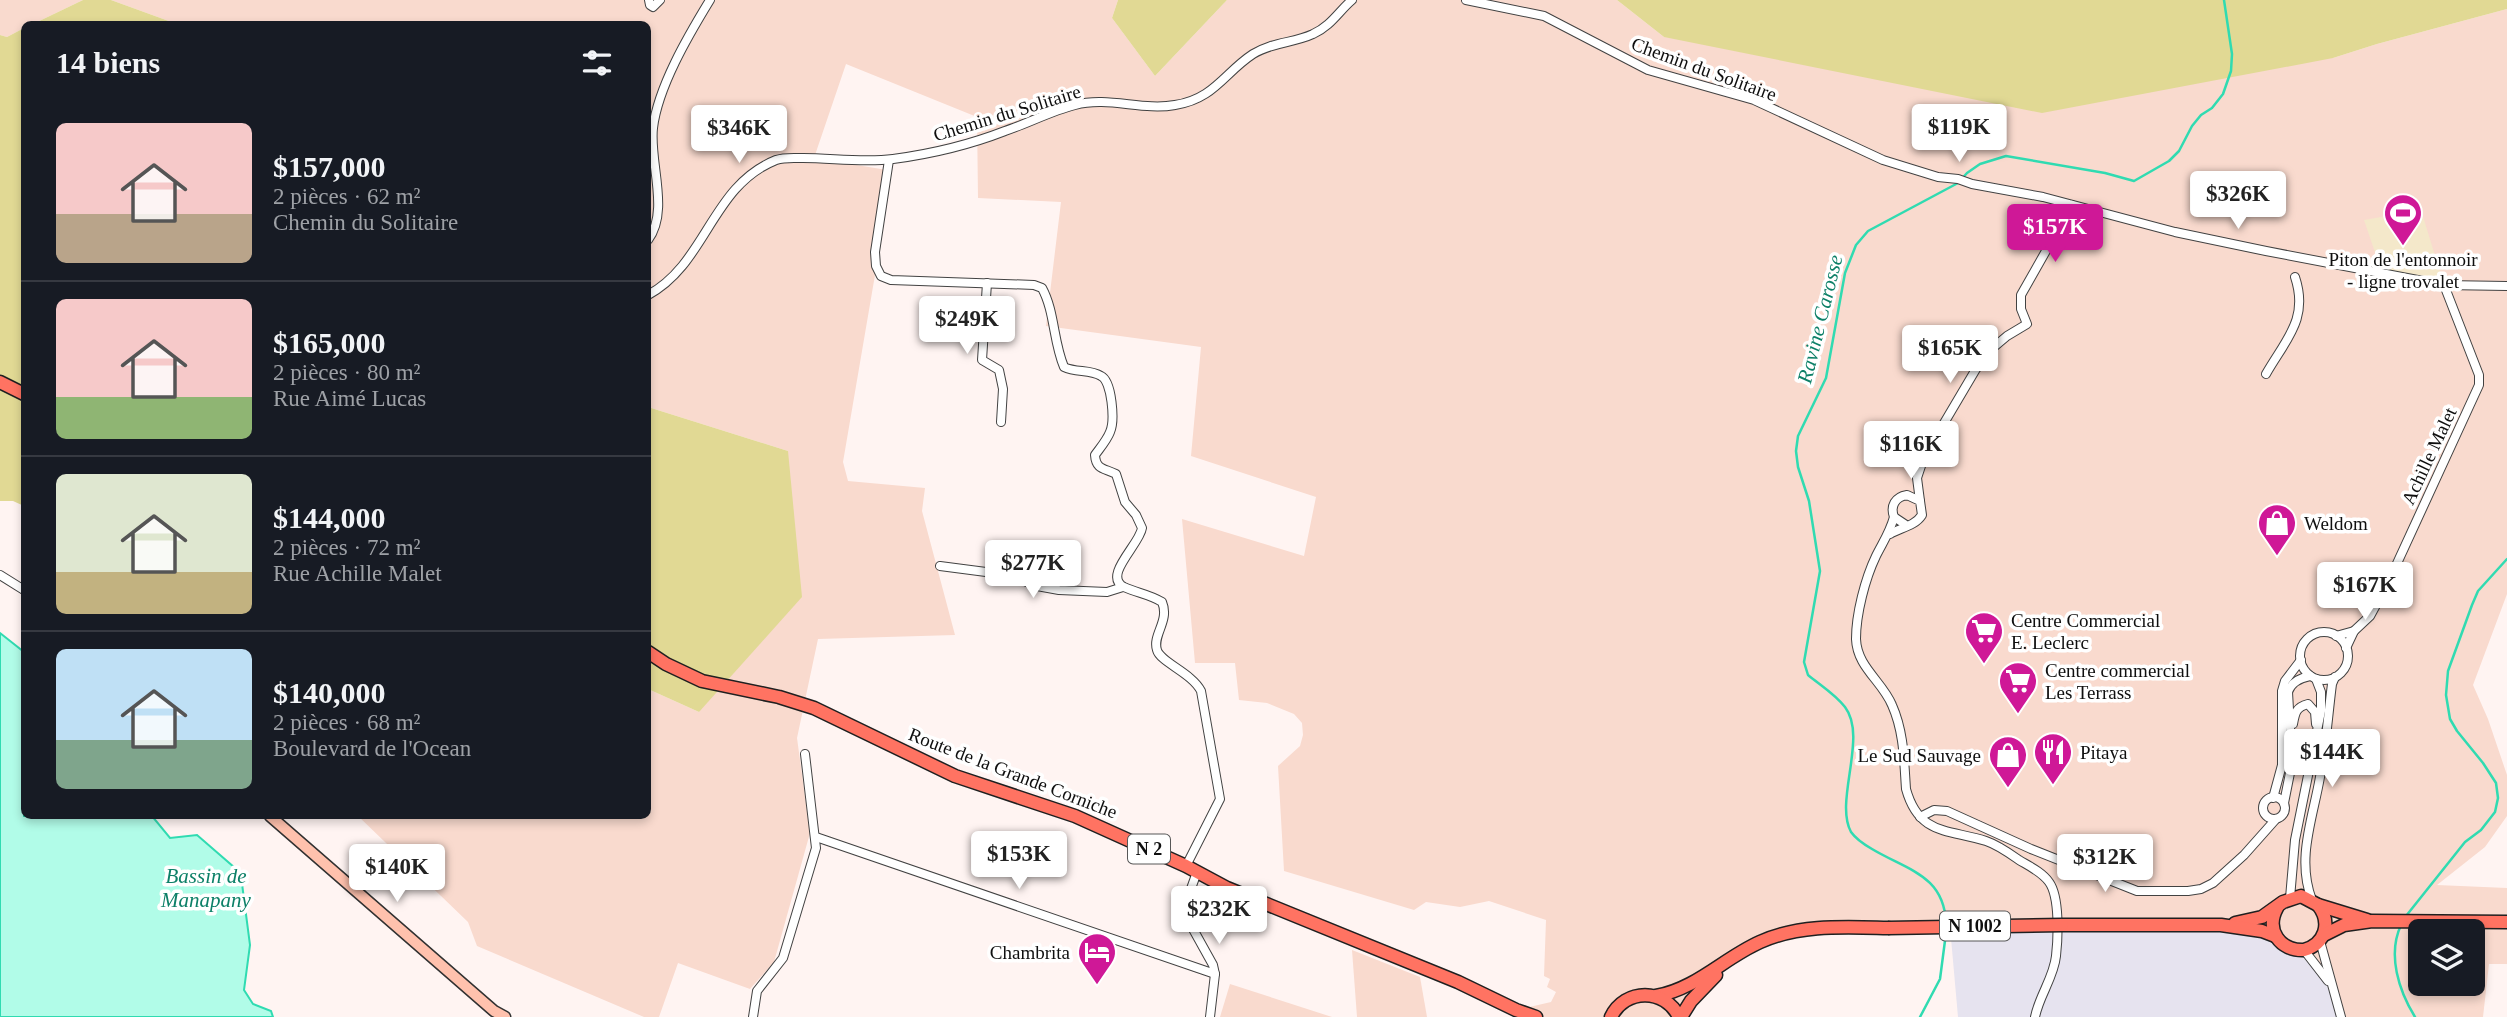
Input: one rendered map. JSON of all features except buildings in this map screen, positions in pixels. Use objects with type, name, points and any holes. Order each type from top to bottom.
[{"type":"main road","points":[[0,382],[21,392]]},
{"type":"main road","name":"Route de la Grande Corniche","points":[[651,654],[702,681],[779,697],[814,708],[955,776],[1075,816],[1227,888],[1458,982],[1521,1014],[1536,1017]]},
{"type":"main road","points":[[2372,922],[2301,896],[2290,898],[2278,907],[2272,922],[2279,942],[2290,949],[2304,950],[2344,925],[2372,922],[2507,922]]},
{"type":"main road","points":[[2315,902],[2325,916],[2322,938]]},
{"type":"main road","name":"N 1002","points":[[2221,925],[2262,918],[2278,907]]},
{"type":"main road","name":"N 1002","points":[[1656,996],[1686,987],[1760,942],[1797,931],[1842,927],[2221,925],[2262,931],[2275,936]]},
{"type":"main road","name":"N 1002","points":[[1680,1017],[1720,970],[1742,951]]},
{"type":"main road","points":[[1611,1017],[1618,1006],[1632,997],[1648,994],[1671,1005],[1680,1017]]},
{"type":"street","points":[[649,0],[653,7],[660,0]]},
{"type":"street","points":[[651,236],[658,205],[653,131],[656,112],[670,75],[710,0]]},
{"type":"street","name":"Chemin du Solitaire","points":[[651,293],[673,277],[694,252],[727,197],[743,179],[778,159],[889,160],[951,149],[1087,102],[1166,107],[1179,104],[1212,91],[1253,54],[1266,47],[1315,34],[1341,14],[1352,0]]},
{"type":"street","name":"Chemin du Solitaire","points":[[1466,0],[1544,16],[1648,70],[1754,100],[1883,160],[1938,177],[1958,179],[2072,205],[2175,232],[2444,285],[2507,286]]},
{"type":"street","points":[[889,160],[875,252],[876,266],[881,276],[891,280],[1034,285],[1042,288],[1049,300],[1057,347],[1064,367],[1071,371],[1104,376],[1108,383],[1112,426],[1110,435],[1095,455],[1095,463],[1099,468],[1116,474],[1125,502],[1142,528],[1138,541],[1117,570],[1118,580],[1123,587]]},
{"type":"street","points":[[2035,1017],[2056,958],[2055,894],[2049,881],[2037,871],[1987,841],[1938,829],[1920,817],[1906,789],[1901,729],[1886,694],[1860,659],[1856,627],[1871,569],[1889,534],[1894,517],[1894,502],[1917,478],[1924,457],[1988,352],[2027,324],[2021,309],[2021,295],[2072,205]]},
{"type":"street","points":[[2266,374],[2301,311],[2301,296],[2295,277]]},
{"type":"street","points":[[987,283],[982,360],[999,370],[1003,390],[1001,422]]},
{"type":"street","name":"Achille Malet","points":[[2346,648],[2354,631],[2370,616],[2388,583],[2479,385],[2479,375],[2444,285]]},
{"type":"street","points":[[1889,534],[1915,523],[1922,515],[1917,478]]},
{"type":"street","points":[[1902,496],[1912,495],[1920,501]]},
{"type":"street","points":[[1894,517],[1906,525]]},
{"type":"street","points":[[940,566],[1009,575],[1037,586],[1059,590],[1107,592],[1123,587],[1148,594],[1162,602],[1165,615],[1156,646],[1157,652],[1191,677],[1201,691],[1220,799],[1191,869],[1184,908],[1213,965],[1215,974],[1210,1017]]},
{"type":"street","points":[[0,575],[21,588]]},
{"type":"street","points":[[2262,835],[2264,804],[2273,797],[2282,765],[2282,691],[2285,681],[2301,660],[2304,644],[2313,636],[2322,633],[2336,636],[2354,631]]},
{"type":"street","points":[[2315,902],[2305,874],[2306,839],[2320,779],[2332,684],[2335,677],[2346,667],[2346,648],[2336,636]]},
{"type":"street","points":[[2290,898],[2295,839],[2322,701],[2313,677],[2301,660]]},
{"type":"street","points":[[1920,817],[1934,810],[1947,811],[2031,849],[2137,891],[2201,889],[2213,883],[2284,813],[2291,763],[2290,686],[2313,677],[2335,677]]},
{"type":"street","points":[[2291,741],[2295,711],[2300,706],[2308,704],[2315,712],[2317,732]]},
{"type":"street","points":[[752,1017],[757,991],[783,958],[816,848],[806,754]]},
{"type":"street","points":[[2273,797],[2284,803]]},
{"type":"street","points":[[2265,813],[2276,819]]},
{"type":"street","points":[[274,819],[497,1015]]},
{"type":"street","points":[[816,837],[1215,974]]},
{"type":"street","points":[[2322,938],[2330,984],[2341,1017]]},
{"type":"street","points":[[2304,950],[2330,984]]},
{"type":"shaded area","points":[[0,0],[83,0],[39,21],[21,21],[21,30],[7,37],[0,35]]},
{"type":"shaded area","points":[[83,0],[111,0],[169,21],[39,21]]},
{"type":"shaded area","points":[[111,0],[1118,0],[1112,18],[1155,76],[1227,0],[1617,0],[1664,37],[2333,58],[2507,9],[2507,594],[2473,685],[2507,775],[2507,816],[2485,847],[2437,885],[2507,888],[2507,964],[2489,964],[2483,1017],[2341,1017],[2330,984],[2304,950],[2262,931],[2062,925],[1776,936],[1720,970],[1681,1017],[1526,1017],[1516,1010],[1551,1002],[1556,992],[1547,987],[1550,979],[1544,976],[1546,920],[1489,901],[1460,907],[1426,902],[1414,910],[1284,871],[1278,766],[1300,746],[1302,723],[1294,714],[1267,703],[1239,700],[1235,663],[1195,663],[1182,519],[1304,556],[1316,497],[1191,456],[1201,347],[1046,326],[1061,202],[978,198],[977,117],[846,64],[814,158],[887,170],[875,275],[843,462],[848,481],[925,488],[922,511],[955,635],[818,639],[797,738],[810,833],[774,962],[750,989],[678,963],[659,1017],[644,1017],[477,946],[468,922],[361,819],[651,819],[651,690],[699,712],[788,451],[651,408],[651,21],[169,21]]},
{"type":"shaded area","points":[[1118,0],[1227,0],[1155,76],[1112,18]]},
{"type":"shaded area","points":[[1617,0],[2507,0],[2507,9],[2333,58],[2042,113],[1664,37]]},
{"type":"shaded area","points":[[21,30],[21,505],[13,501],[0,501],[0,35],[7,37]]},
{"type":"shaded area","name":"Piton de l'entonnoir - ligne trovalet","points":[[2421,210],[2444,285],[2382,273],[2364,220]]},
{"type":"shaded area","points":[[651,408],[788,451],[802,597],[699,712],[651,690]]},
{"type":"shaded area","points":[[1950,927],[2262,931],[2303,950],[2330,984],[2340,1017],[1958,1017]]},
{"type":"shaded area","points":[[1352,950],[1420,977],[1427,1017],[1357,1017]]},
{"type":"shaded area","points":[[1230,984],[1332,1017],[1220,1017]]},
{"type":"water","name":"Bassin de Manapany","points":[[0,633],[21,650],[21,819],[154,819],[170,838],[197,835],[241,876],[250,945],[244,990],[253,1004],[271,1011],[273,1017],[0,1017]]},
{"type":"waterway","name":"Ravine Carosse","points":[[1946,923],[1944,907],[1931,884],[1910,869],[1866,846],[1851,832],[1846,804],[1853,752],[1851,720],[1841,702],[1808,675],[1804,662],[1820,571],[1809,501],[1796,451],[1798,436],[1826,378],[1845,273],[1856,245],[1868,231],[1958,183],[1980,164],[2006,156],[2105,173],[2134,181],[2169,161],[2179,151],[2192,126],[2223,94],[2231,71],[2232,54],[2224,0]]},
{"type":"waterway","points":[[2406,916],[2465,842],[2481,830],[2495,812],[2498,798],[2496,783],[2450,719],[2446,695],[2448,671],[2478,591],[2507,559]]},
{"type":"waterway","points":[[2401,925],[2395,960],[2404,996],[2415,1017]]},
{"type":"waterway","name":"Ravine Carosse","points":[[1920,1017],[1940,979],[1946,933]]},
{"type":"place","name":"Piton de l'entonnoir - ligne trovalet","points":[[2403,247]]},
{"type":"place","name":"Weldom","points":[[2277,557]]},
{"type":"place","name":"Centre Commercial E. Leclerc","points":[[1984,665]]},
{"type":"place","name":"Centre commercial Les Terrass","points":[[2018,715]]},
{"type":"place","name":"Pitaya","points":[[2053,786]]},
{"type":"place","name":"Le Sud Sauvage","points":[[2008,789]]},
{"type":"place","name":"Chambrita","points":[[1097,986]]}]
